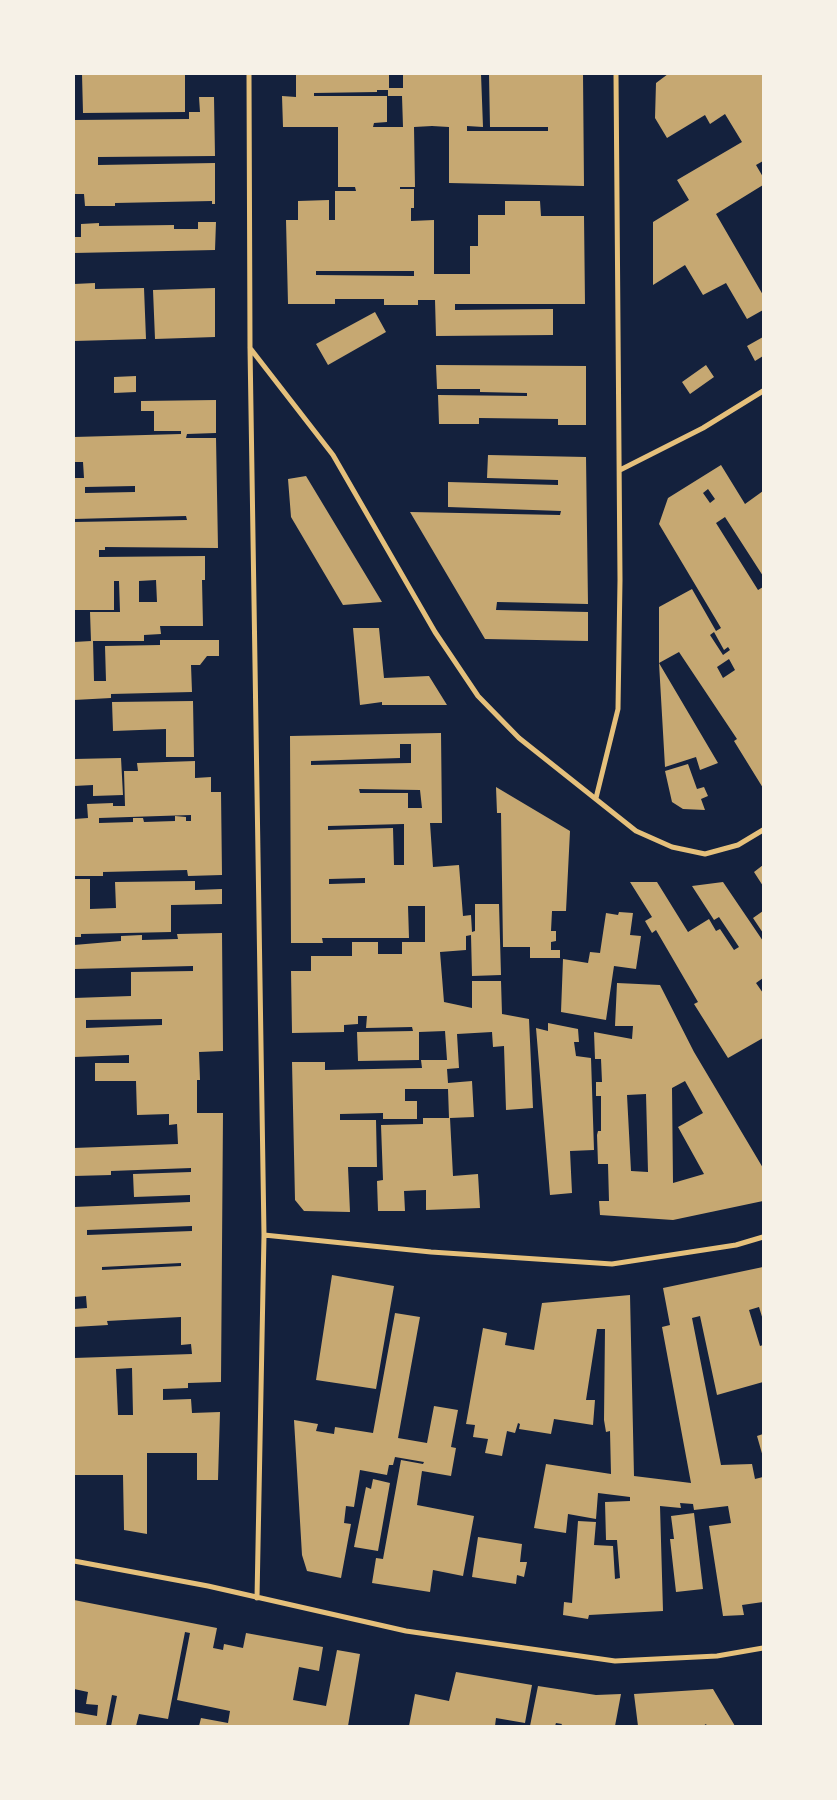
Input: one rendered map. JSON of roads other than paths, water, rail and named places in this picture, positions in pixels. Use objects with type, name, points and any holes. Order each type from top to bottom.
[{"type":"street","points":[[248,74],[250,347],[264,1236],[257,1598]]},
{"type":"street","points":[[596,798],[618,710],[620,470],[616,74]]},
{"type":"street","points":[[250,347],[333,455],[435,632],[478,696],[519,738],[636,830],[672,847],[705,854],[738,845],[763,830]]},
{"type":"street","points":[[620,470],[703,428],[763,392]]},
{"type":"street","points":[[264,1236],[431,1252],[612,1264],[736,1245],[763,1237]]},
{"type":"street","points":[[74,1561],[257,1598],[406,1631],[615,1661],[718,1656],[763,1648]]}]
